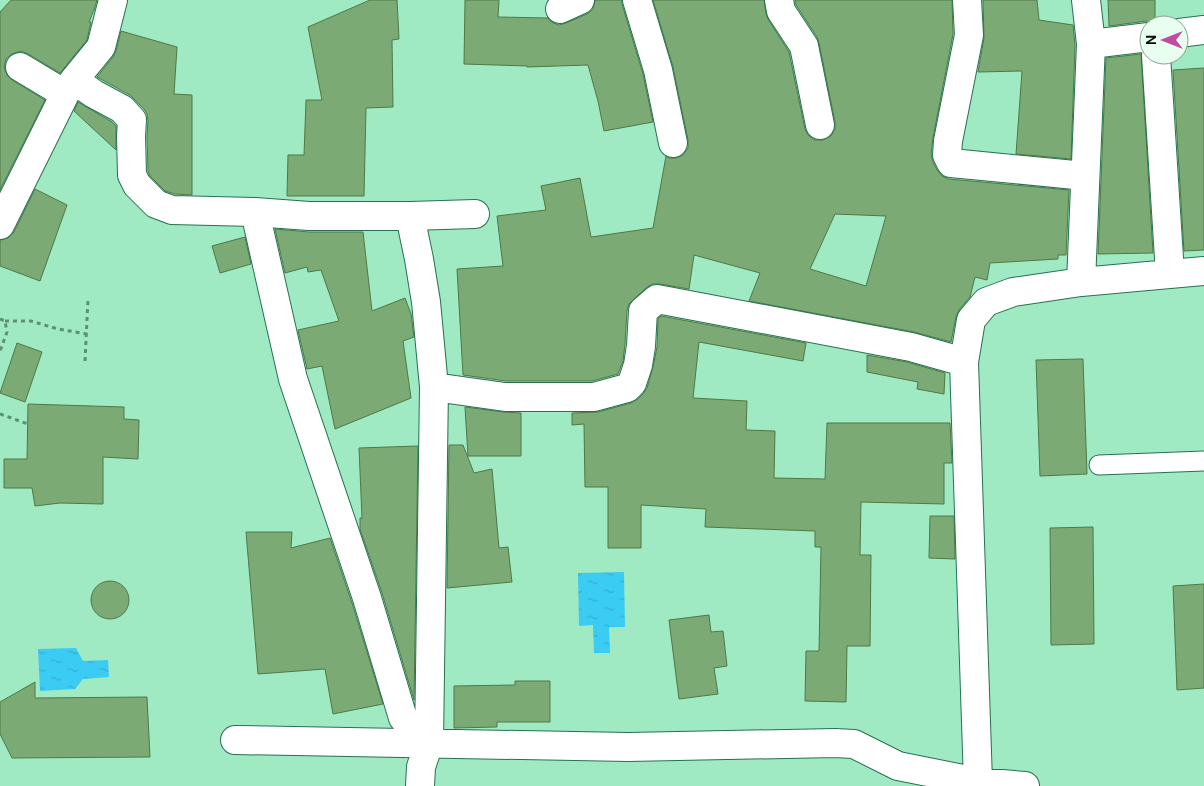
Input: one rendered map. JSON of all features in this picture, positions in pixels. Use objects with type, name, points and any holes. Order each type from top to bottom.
[{"type":"street","points":[[0,225],[70,87],[101,47],[113,0]]},
{"type":"street","points":[[638,0],[658,70],[673,143]]},
{"type":"street","points":[[779,0],[781,10],[804,46],[820,125]]},
{"type":"street","points":[[967,0],[969,35],[948,141],[947,155],[951,163],[1085,176]]},
{"type":"street","points":[[1081,282],[1091,44],[1086,0]]},
{"type":"street","points":[[1189,32],[1204,30]]},
{"type":"street","points":[[1091,44],[1139,38]]},
{"type":"street","points":[[1157,65],[1170,274]]},
{"type":"street","points":[[20,67],[70,87],[94,94],[122,109],[132,120],[130,136],[132,175],[137,185],[156,204],[172,210],[254,212],[309,216],[475,214]]},
{"type":"street","points":[[254,212],[293,379],[367,598],[403,718],[429,743]]},
{"type":"street","points":[[410,216],[426,302],[434,387],[429,743],[421,767],[420,786]]},
{"type":"street","points":[[978,782],[964,362],[971,320],[986,302],[1013,292],[1081,282],[1204,271]]},
{"type":"street","points":[[434,387],[505,397],[594,397],[626,388],[632,382],[638,365],[644,311],[657,298],[911,347],[964,362]]},
{"type":"street","points":[[235,740],[628,747],[854,744],[898,766],[978,782],[1025,786]]},
{"type":"lane","points":[[1099,464],[1204,461]]},
{"type":"path","points":[[85,361],[88,298]]},
{"type":"path","points":[[0,319],[5,321],[31,321],[58,329],[87,334]]},
{"type":"path","points":[[0,350],[7,332],[5,321]]},
{"type":"path","points":[[0,414],[28,424]]},
{"type":"water","points":[[624,572],[625,627],[609,627],[610,653],[594,653],[593,625],[579,626],[578,573]]},
{"type":"water","points":[[76,648],[83,661],[108,660],[109,677],[83,679],[75,689],[40,691],[38,649]]},
{"type":"building","points":[[11,0],[97,0],[89,22],[91,22],[87,40],[60,73],[21,51],[12,54],[6,59],[4,67],[7,75],[45,100],[0,190],[0,12]]},
{"type":"building","points":[[370,0],[397,0],[399,39],[392,40],[393,107],[366,108],[364,196],[287,196],[288,155],[304,155],[306,100],[322,100],[308,27]]},
{"type":"building","points":[[465,0],[499,0],[498,17],[548,18],[551,22],[559,25],[587,14],[593,9],[595,0],[622,0],[643,74],[653,122],[604,131],[588,65],[527,67],[464,64]]},
{"type":"building","points":[[653,0],[764,0],[768,19],[789,52],[805,129],[808,135],[815,140],[823,140],[831,136],[835,129],[835,122],[819,43],[796,5],[795,0],[952,0],[953,34],[933,138],[931,154],[933,162],[942,176],[949,179],[1069,190],[1066,255],[1058,255],[1058,259],[990,263],[987,280],[975,277],[970,297],[959,310],[956,317],[951,342],[914,332],[749,301],[760,273],[694,255],[689,289],[653,284],[647,287],[629,304],[623,361],[618,374],[592,381],[506,381],[463,375],[457,269],[503,266],[497,216],[546,210],[541,186],[580,178],[591,237],[653,228],[666,156],[676,158],[683,155],[688,148],[673,67]],"holes":[[[835,214],[886,216],[866,286],[810,269]]]},
{"type":"building","points":[[983,0],[1037,0],[1039,20],[1073,25],[1075,45],[1071,159],[1016,154],[1022,71],[978,72],[984,38]]},
{"type":"building","points":[[1108,0],[1155,0],[1155,15],[1139,15],[1139,22],[1109,26]]},
{"type":"building","points":[[121,31],[177,47],[174,94],[192,95],[192,195],[175,194],[165,191],[150,176],[148,171],[147,114],[130,95],[97,77],[113,57]]},
{"type":"building","points":[[1139,54],[1139,65],[1142,65],[1153,253],[1098,254],[1106,58]]},
{"type":"building","points":[[1204,68],[1204,250],[1184,251],[1173,70]]},
{"type":"building","points":[[78,102],[116,126],[116,150],[74,111]]},
{"type":"building","points":[[35,189],[67,205],[40,281],[0,266],[0,240],[8,238],[14,232]]},
{"type":"building","points":[[275,229],[309,232],[363,232],[372,311],[405,298],[411,314],[414,337],[403,341],[411,398],[335,429],[322,366],[307,369],[298,330],[339,321],[321,270],[308,272],[307,267],[285,273]]},
{"type":"building","points":[[245,237],[251,264],[220,273],[212,246]]},
{"type":"building","points":[[661,316],[806,343],[803,361],[699,342],[693,398],[747,401],[746,430],[775,431],[774,478],[825,479],[827,423],[950,423],[952,463],[944,463],[944,504],[861,502],[860,555],[871,555],[870,646],[847,646],[846,702],[805,701],[806,651],[819,651],[821,547],[815,547],[815,531],[705,527],[706,509],[641,505],[641,548],[608,548],[608,487],[585,487],[584,424],[572,425],[572,413],[598,412],[631,403],[643,394],[647,388],[653,367],[657,347],[658,319]]},
{"type":"building","points":[[17,343],[42,352],[25,402],[0,393]]},
{"type":"building","points":[[867,355],[907,362],[945,373],[944,394],[917,389],[918,382],[867,372]]},
{"type":"building","points":[[1083,359],[1087,474],[1040,476],[1036,360]]},
{"type":"building","points":[[28,404],[124,407],[124,419],[139,420],[138,459],[103,457],[103,504],[60,503],[35,506],[32,488],[4,488],[4,459],[27,459]]},
{"type":"building","points":[[465,407],[521,413],[521,456],[468,456]]},
{"type":"building","points":[[449,445],[463,445],[474,473],[492,469],[499,548],[508,547],[512,582],[447,588]]},
{"type":"building","points":[[418,446],[414,700],[382,593],[360,529],[360,518],[362,518],[359,448]]},
{"type":"building","points":[[930,516],[954,516],[955,559],[929,558]]},
{"type":"building","points":[[1093,527],[1094,644],[1051,645],[1050,528]]},
{"type":"building","points":[[246,532],[292,532],[291,548],[330,538],[383,704],[333,714],[325,669],[258,674]]},
{"type":"building","points":[[110,581],[123,587],[129,600],[123,613],[110,619],[97,613],[91,600],[97,587]]},
{"type":"building","points":[[1204,584],[1204,688],[1177,690],[1173,586]]},
{"type":"building","points":[[709,615],[711,632],[723,631],[727,666],[714,668],[718,694],[679,699],[669,620]]},
{"type":"building","points":[[515,681],[550,681],[550,722],[497,722],[497,727],[454,728],[454,686],[515,685]]},
{"type":"building","points":[[35,682],[35,698],[147,697],[150,757],[12,758],[0,734],[0,702]]}]
